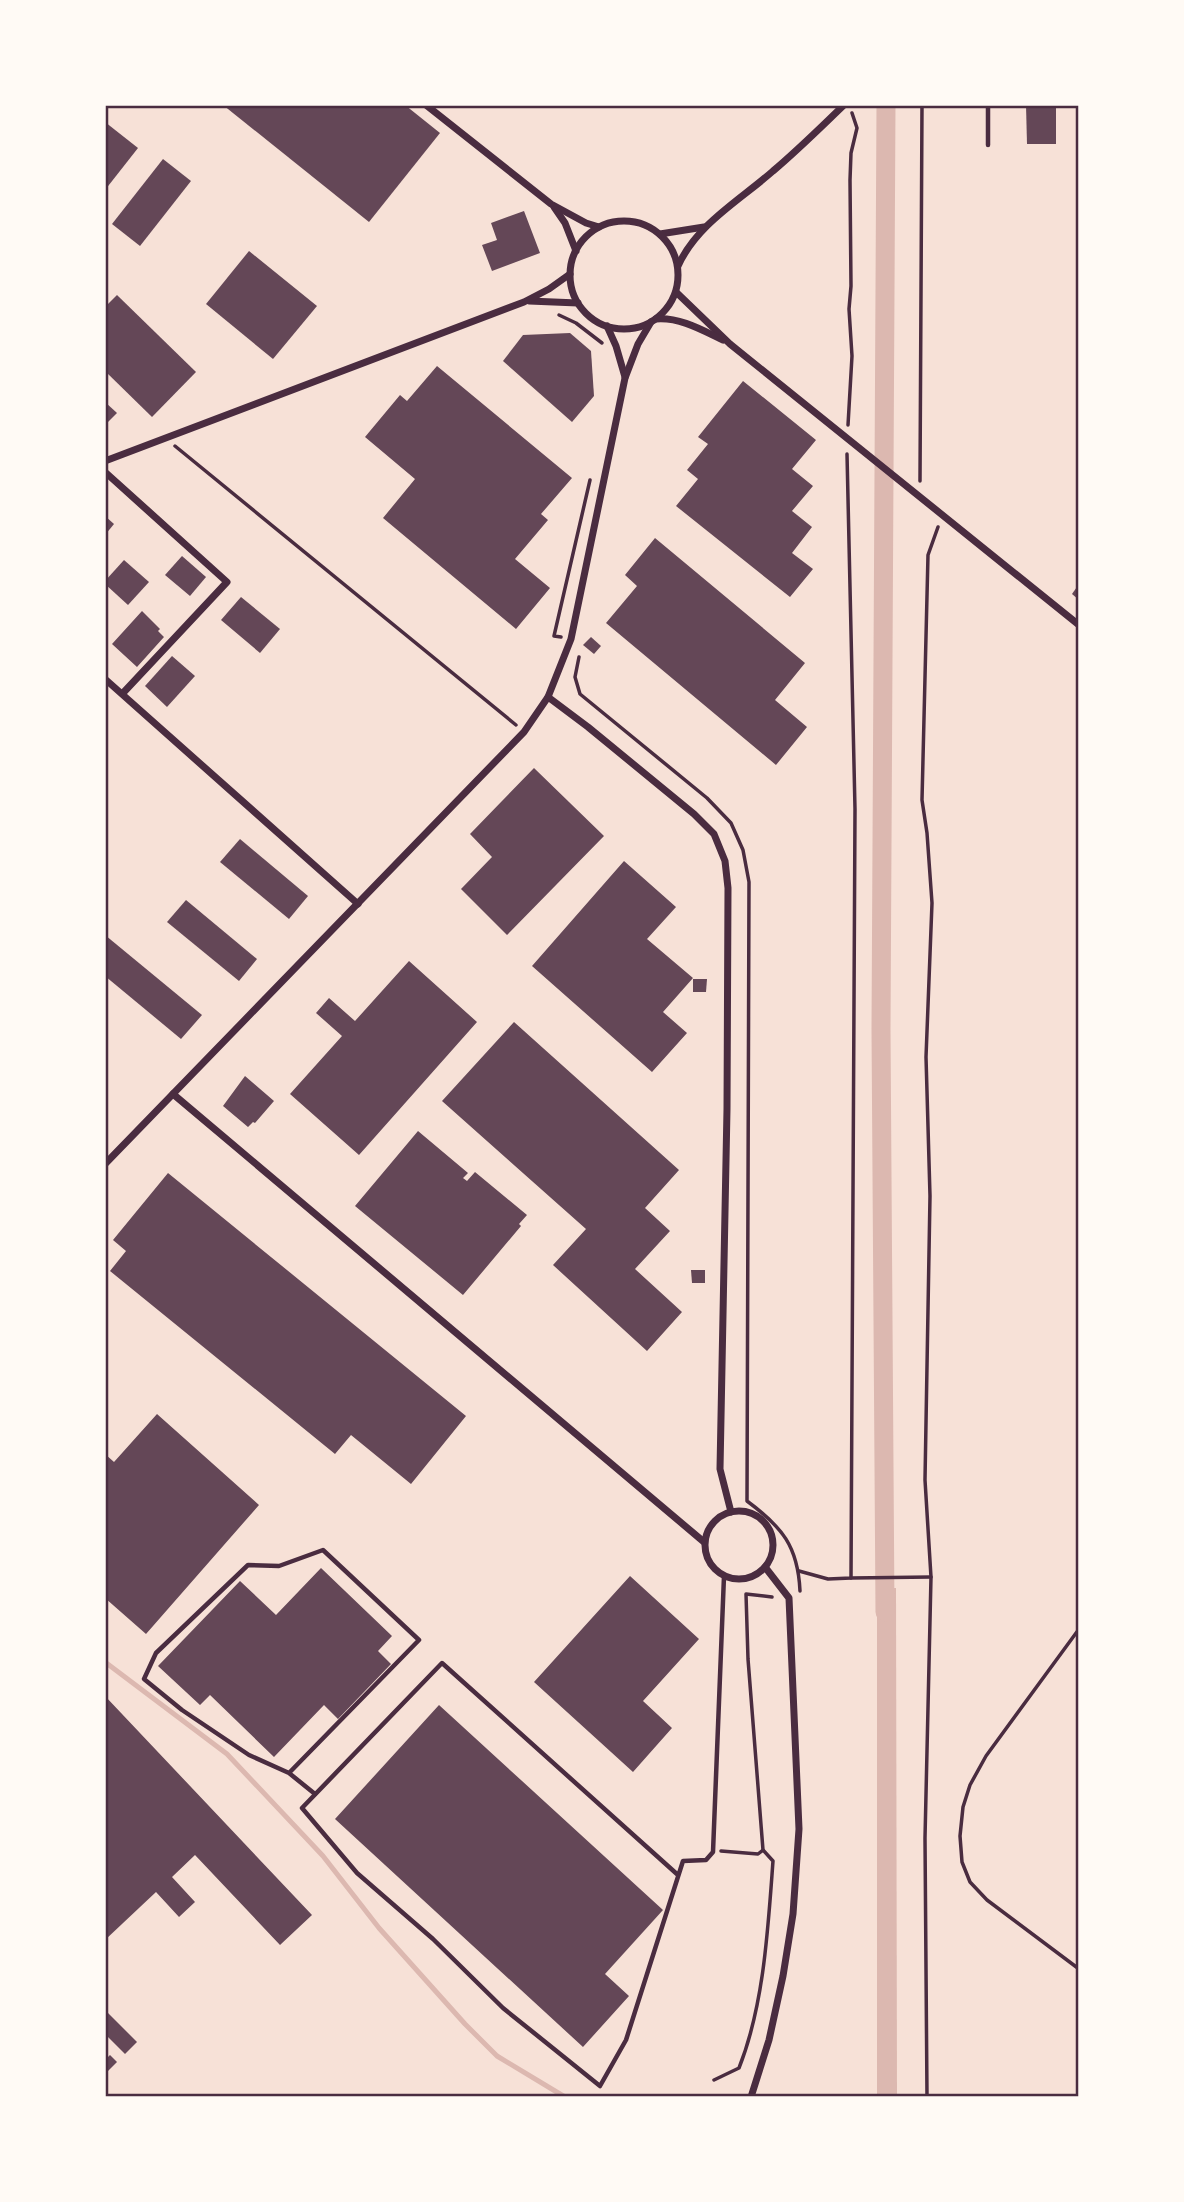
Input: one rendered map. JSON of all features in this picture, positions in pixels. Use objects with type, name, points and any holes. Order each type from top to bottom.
[{"type":"street","points":[[426,105],[551,204],[599,227]]},
{"type":"street","points":[[105,1164],[524,732],[548,697],[571,639],[625,378],[638,344],[676,292],[678,267],[685,251],[705,227],[773,172],[844,105]]},
{"type":"street","points":[[551,204],[565,223],[576,251]]},
{"type":"street","points":[[678,267],[668,243],[660,234],[646,225],[630,221],[614,222],[599,227],[586,237],[576,251],[570,274],[572,289],[578,303],[590,317],[607,326],[637,328],[653,321],[674,319],[730,344]]},
{"type":"street","points":[[660,234],[705,227]]},
{"type":"street","points":[[105,461],[524,302],[570,274]]},
{"type":"street","points":[[676,292],[730,344],[1079,625]]},
{"type":"street","points":[[524,302],[540,300],[578,303]]},
{"type":"street","points":[[607,326],[625,378]]},
{"type":"street","points":[[105,472],[227,582],[122,693]]},
{"type":"street","points":[[105,679],[358,904]]},
{"type":"street","points":[[548,697],[694,814],[714,834],[725,860],[728,888],[727,1109],[720,1469],[731,1512]]},
{"type":"street","points":[[173,1094],[705,1542]]},
{"type":"street","points":[[731,1512],[752,1513],[768,1527],[773,1548],[765,1567],[757,1575],[746,1579],[724,1576],[709,1562],[705,1542],[713,1523],[731,1512]]},
{"type":"street","points":[[751,2097],[769,2040],[783,1976],[793,1914],[799,1829],[789,1598],[765,1567]]},
{"type":"lane","points":[[988,105],[988,145]]},
{"type":"lane","points":[[289,1773],[419,1640],[323,1550],[279,1566],[248,1565],[156,1653],[144,1679],[182,1710],[249,1755],[289,1773],[315,1794]]},
{"type":"lane","points":[[678,1875],[442,1663],[302,1808],[357,1873],[433,1939],[503,2008],[600,2086],[626,2040],[683,1861],[706,1860],[713,1851],[724,1576]]},
{"type":"path","points":[[844,105],[852,113],[857,128],[851,153],[850,180],[852,276],[849,309],[852,356],[851,408],[847,437],[855,809],[851,1578]]},
{"type":"path","points":[[920,498],[922,105]]},
{"type":"path","points":[[576,323],[602,343],[605,349]]},
{"type":"path","points":[[165,438],[524,732]]},
{"type":"path","points":[[591,475],[554,636],[582,643],[575,677],[580,694],[707,798],[731,823],[743,850],[749,882],[747,1501],[772,1519],[790,1542],[799,1571],[800,1595],[789,1598],[746,1594],[748,1659],[763,1850],[773,1860],[766,1954],[749,2038],[739,2068],[714,2080]]},
{"type":"path","points":[[927,2097],[925,1838],[931,1577],[925,1480],[930,1196],[926,1057],[932,903],[922,800],[928,555],[943,516]]},
{"type":"path","points":[[799,1571],[828,1579],[931,1577]]},
{"type":"path","points":[[1079,1629],[986,1756],[970,1785],[963,1807],[960,1836],[962,1861],[970,1882],[987,1900],[1079,1969]]},
{"type":"path","points":[[713,1851],[758,1854],[763,1850]]},
{"type":"shaded area","points":[[877,1588],[896,1588],[897,2097],[877,2097]]},
{"type":"building","points":[[223,105],[405,105],[440,133],[369,222]]},
{"type":"building","points":[[1026,105],[1056,105],[1056,144],[1027,144]]},
{"type":"building","points":[[105,122],[138,148],[105,190]]},
{"type":"building","points":[[163,159],[191,181],[140,246],[112,224]]},
{"type":"building","points":[[524,211],[540,253],[492,271],[482,245],[497,240],[491,223]]},
{"type":"building","points":[[249,251],[317,306],[273,359],[206,304]]},
{"type":"building","points":[[117,295],[196,372],[152,417],[105,371],[105,307]]},
{"type":"building","points":[[570,333],[591,351],[594,396],[572,422],[503,361],[523,335]]},
{"type":"building","points":[[437,366],[572,478],[541,514],[548,520],[515,559],[550,588],[516,629],[383,518],[415,479],[365,437],[400,395],[407,401]]},
{"type":"building","points":[[743,381],[816,440],[792,469],[813,486],[792,511],[812,527],[792,553],[813,569],[790,597],[676,506],[698,479],[687,470],[708,444],[698,437]]},
{"type":"building","points":[[105,402],[117,413],[105,425]]},
{"type":"building","points":[[105,516],[114,524],[105,535]]},
{"type":"building","points":[[655,538],[805,663],[775,700],[807,727],[776,765],[606,623],[637,586],[625,575]]},
{"type":"building","points":[[182,556],[206,577],[190,596],[165,575]]},
{"type":"building","points":[[124,560],[149,582],[128,605],[105,584]]},
{"type":"building","points":[[1079,584],[1079,600],[1072,594]]},
{"type":"building","points":[[241,597],[280,629],[260,653],[221,620]]},
{"type":"building","points":[[142,611],[160,629],[158,631],[164,637],[137,667],[112,644]]},
{"type":"building","points":[[591,637],[601,646],[594,654],[583,645]]},
{"type":"building","points":[[172,656],[195,676],[167,707],[145,686]]},
{"type":"building","points":[[534,768],[604,836],[507,935],[461,889],[492,857],[470,834]]},
{"type":"building","points":[[240,839],[308,896],[289,919],[220,862]]},
{"type":"building","points":[[624,861],[676,907],[647,939],[693,978],[663,1012],[687,1033],[652,1072],[532,966]]},
{"type":"building","points":[[186,900],[257,959],[239,981],[167,922]]},
{"type":"building","points":[[105,935],[202,1015],[181,1039],[105,976]]},
{"type":"building","points":[[409,961],[477,1022],[359,1155],[290,1094],[342,1036],[316,1013],[329,998],[355,1021]]},
{"type":"building","points":[[693,979],[707,979],[706,992],[693,992]]},
{"type":"building","points":[[514,1022],[679,1170],[645,1208],[670,1231],[635,1269],[682,1312],[647,1351],[553,1265],[586,1229],[442,1101]]},
{"type":"building","points":[[245,1076],[274,1101],[255,1123],[248,1127],[223,1106]]},
{"type":"building","points":[[418,1131],[468,1173],[463,1178],[467,1181],[475,1172],[527,1215],[519,1224],[521,1226],[463,1295],[355,1206]]},
{"type":"building","points":[[168,1173],[466,1416],[411,1484],[351,1435],[335,1454],[110,1271],[126,1251],[113,1240]]},
{"type":"building","points":[[691,1270],[705,1270],[705,1283],[692,1283]]},
{"type":"building","points":[[157,1414],[259,1505],[146,1634],[105,1598],[105,1454],[114,1462]]},
{"type":"building","points":[[321,1568],[392,1636],[378,1651],[391,1664],[338,1719],[324,1705],[274,1757],[210,1695],[200,1705],[158,1666],[240,1581],[276,1615]]},
{"type":"building","points":[[630,1576],[699,1639],[643,1701],[672,1728],[633,1772],[534,1682]]},
{"type":"building","points":[[105,1696],[312,1915],[280,1945],[195,1855],[172,1877],[195,1902],[179,1917],[156,1892],[105,1940]]},
{"type":"building","points":[[439,1705],[663,1910],[605,1974],[629,1996],[583,2047],[335,1819]]},
{"type":"building","points":[[107,2012],[137,2042],[125,2054],[105,2034]]},
{"type":"building","points":[[110,2055],[117,2062],[105,2074],[105,2060]]},
{"type":"waterway","points":[[885,1612],[881,1029],[886,105]]},
{"type":"waterway","points":[[105,1662],[227,1754],[323,1856],[379,1928],[465,2024],[497,2056],[565,2097]]}]
